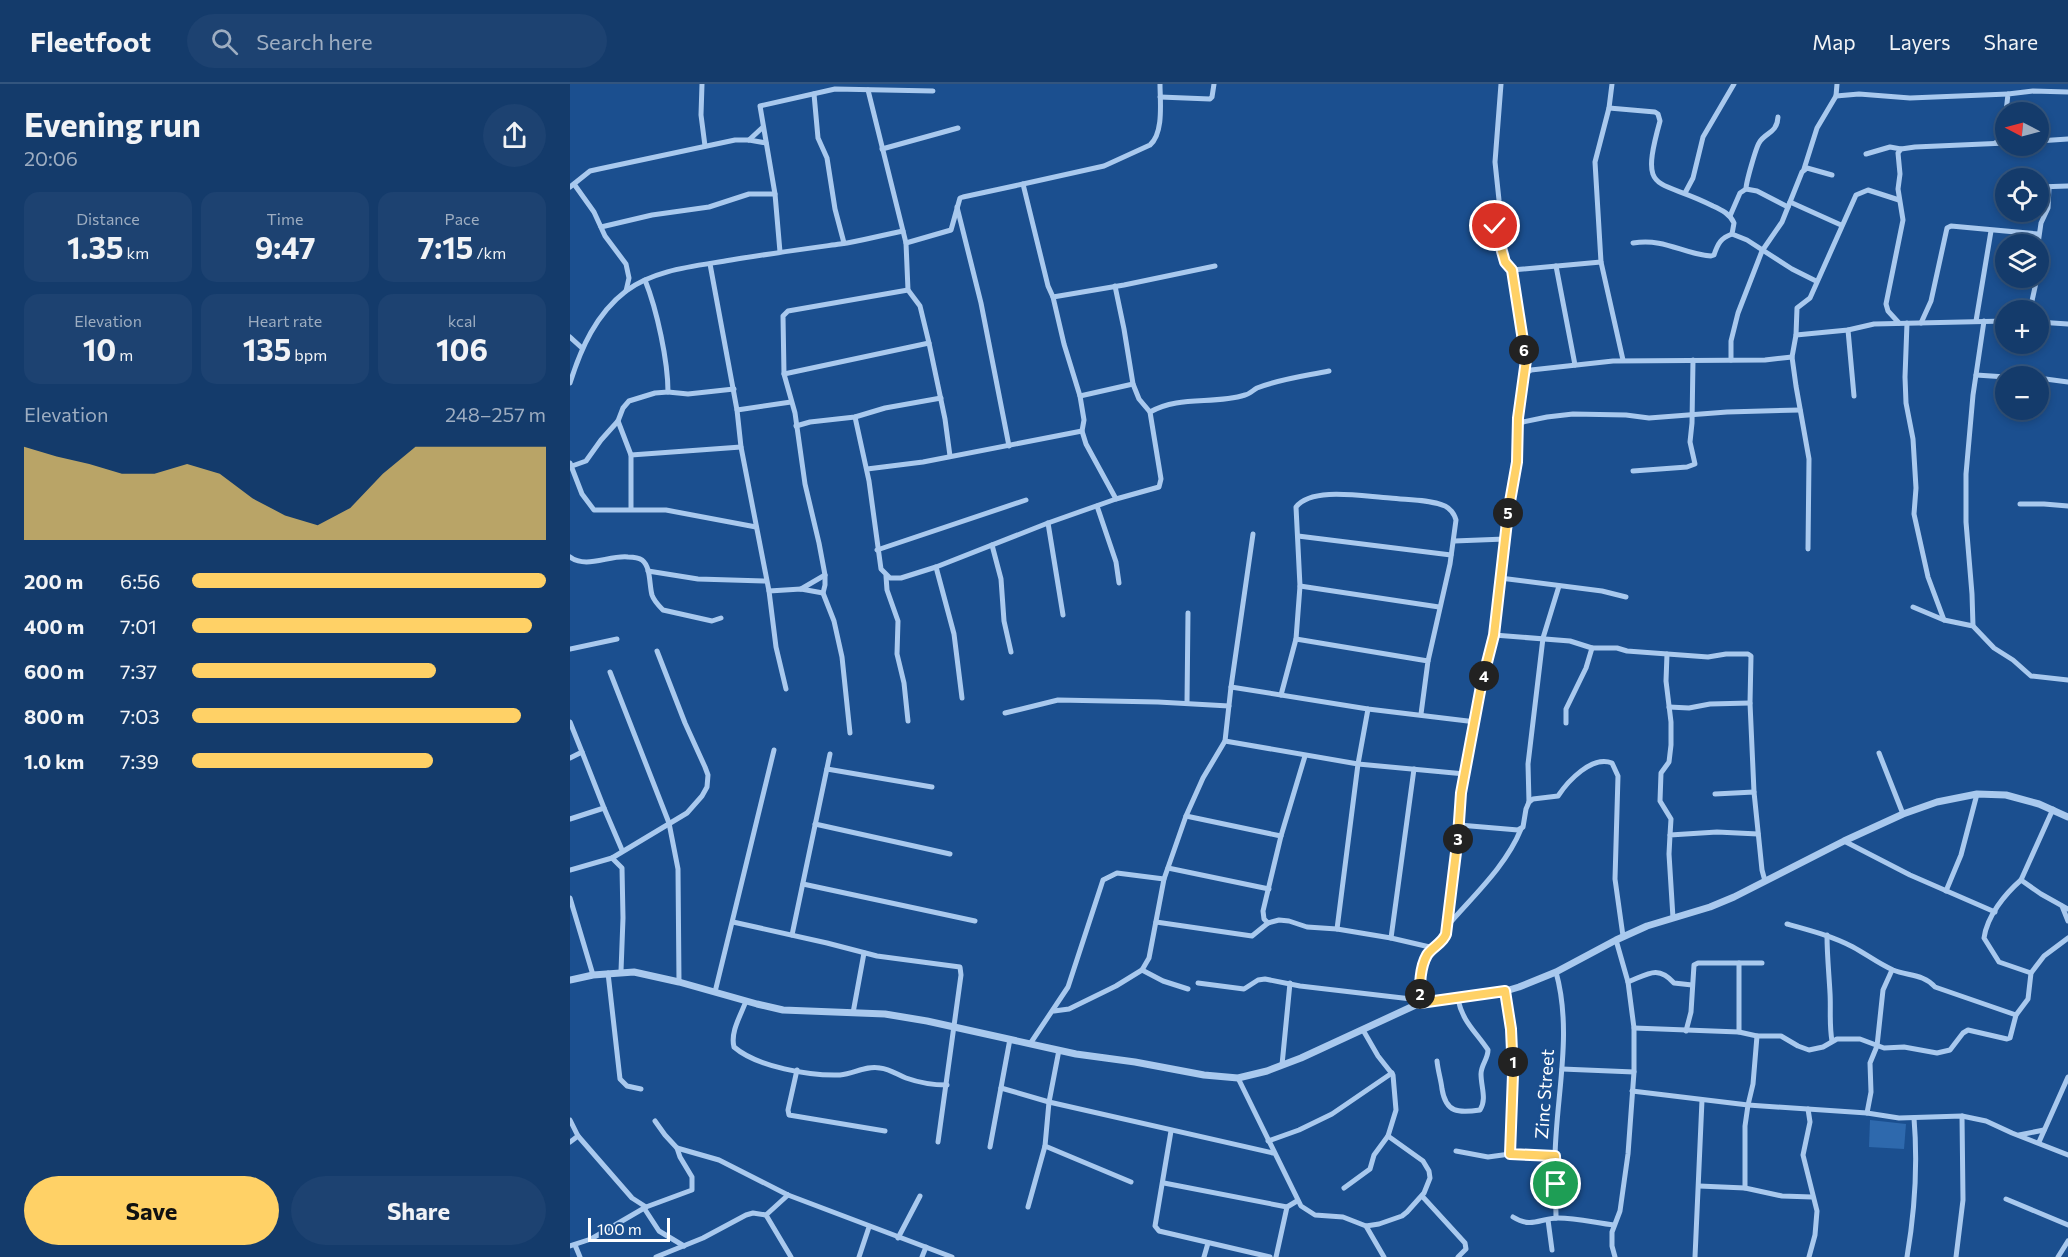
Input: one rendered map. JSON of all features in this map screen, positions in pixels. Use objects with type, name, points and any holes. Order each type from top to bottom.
[{"type":"street","points":[[702,84],[701,116],[705,146]]},
{"type":"street","points":[[906,243],[951,230],[960,198],[1104,166],[1150,145],[1159,128],[1160,84]]},
{"type":"street","points":[[1160,97],[1208,100],[1212,98],[1214,84]]},
{"type":"street","points":[[1420,1001],[1424,964],[1428,954],[1445,938],[1461,793],[1481,686],[1494,635],[1504,539],[1517,462],[1518,423],[1526,373],[1512,270],[1505,262],[1495,226],[1499,200],[1495,162],[1502,84]]},
{"type":"street","points":[[1612,84],[1609,108],[1595,162],[1600,262],[1623,360]]},
{"type":"street","points":[[1685,193],[1693,178],[1703,137],[1734,84]]},
{"type":"street","points":[[1731,360],[1731,341],[1738,312],[1762,250],[1773,237],[1789,204],[1804,169],[1817,128],[1836,96],[1837,84]]},
{"type":"street","points":[[2025,84],[2025,92]]},
{"type":"street","points":[[780,252],[775,194],[760,106],[836,89],[933,91]]},
{"type":"street","points":[[868,90],[906,243],[908,290],[920,306],[941,398],[950,456]]},
{"type":"street","points":[[1836,96],[1859,94],[1910,98],[2068,92]]},
{"type":"street","points":[[814,94],[818,138],[827,158],[835,209],[844,243]]},
{"type":"street","points":[[2007,102],[2008,94]]},
{"type":"street","points":[[1609,108],[1651,110],[1658,114],[1660,121],[1650,164],[1652,176],[1656,182],[1727,213],[1734,223],[1732,234]]},
{"type":"street","points":[[1746,189],[1747,175],[1752,167],[1758,144],[1774,129],[1778,117]]},
{"type":"street","points":[[749,140],[763,127]]},
{"type":"street","points":[[882,149],[958,128]]},
{"type":"street","points":[[2049,140],[2068,139]]},
{"type":"street","points":[[626,291],[629,271],[594,212],[572,186],[590,171],[705,146],[749,140],[766,143]]},
{"type":"street","points":[[1866,154],[1890,147],[1901,149],[1993,143]]},
{"type":"street","points":[[1899,323],[1888,311],[1886,304],[1903,220],[1899,200],[1897,157],[1901,149]]},
{"type":"street","points":[[1804,169],[1832,175]]},
{"type":"street","points":[[1023,184],[1048,286],[1080,396],[1084,420],[1082,431],[1086,444],[1116,499]]},
{"type":"street","points":[[2049,188],[2068,186]]},
{"type":"street","points":[[1730,216],[1740,193],[1746,189],[1757,191],[1841,225]]},
{"type":"street","points":[[1808,549],[1809,459],[1792,357],[1797,309],[1810,298],[1856,195],[1868,190],[1899,200]]},
{"type":"street","points":[[601,227],[649,216],[709,207],[749,194],[775,194]]},
{"type":"street","points":[[957,207],[981,303],[1009,446]]},
{"type":"street","points":[[1921,323],[1930,301],[1947,228],[1951,226],[2038,234],[2043,222]]},
{"type":"street","points":[[570,383],[582,348],[604,313],[626,291],[645,280],[665,273],[710,264],[844,243],[903,231]]},
{"type":"street","points":[[1976,321],[1991,231]]},
{"type":"street","points":[[1633,243],[1646,241],[1665,244],[1711,256],[1714,255],[1719,242],[1732,234],[1747,240],[1792,269],[1816,281]]},
{"type":"street","points":[[1512,270],[1600,262]]},
{"type":"street","points":[[710,264],[734,389],[741,447],[769,591],[776,647],[786,689]]},
{"type":"street","points":[[1053,297],[1215,266]]},
{"type":"street","points":[[1556,266],[1575,365]]},
{"type":"street","points":[[645,280],[652,298],[668,392]]},
{"type":"street","points":[[886,576],[894,579],[936,567],[1047,523],[1159,487],[1161,479],[1150,412],[1139,399],[1133,384],[1115,286]]},
{"type":"street","points":[[850,733],[842,657],[834,621],[822,593],[825,575],[784,374],[785,313],[908,290]]},
{"type":"street","points":[[1973,626],[1966,522],[1966,474],[1984,321]]},
{"type":"street","points":[[1796,335],[1848,330],[1874,324],[1995,321]]},
{"type":"street","points":[[1907,323],[1905,385],[1917,488],[1914,513],[1928,577],[1944,621]]},
{"type":"street","points":[[2049,323],[2068,324]]},
{"type":"street","points":[[1848,330],[1854,396]]},
{"type":"street","points":[[570,337],[582,348]]},
{"type":"street","points":[[784,374],[929,343]]},
{"type":"street","points":[[1526,373],[1531,370],[1623,360],[1765,360],[1792,357]]},
{"type":"street","points":[[1633,471],[1687,467],[1695,464],[1690,450],[1693,360]]},
{"type":"street","points":[[1150,412],[1173,402],[1247,395],[1256,389],[1298,376],[1329,371]]},
{"type":"street","points":[[1976,375],[1995,376]]},
{"type":"street","points":[[2049,379],[2068,382]]},
{"type":"street","points":[[1080,396],[1133,384]]},
{"type":"street","points":[[734,389],[688,394],[655,393],[629,401],[623,408],[618,421],[586,461],[571,464],[582,494],[594,510],[666,510],[756,527]]},
{"type":"street","points":[[796,426],[810,422],[855,417],[885,408],[941,398]]},
{"type":"street","points":[[737,410],[791,402]]},
{"type":"street","points":[[1518,423],[1573,414],[1649,418],[1692,414],[1800,411]]},
{"type":"street","points":[[855,417],[867,468],[881,569],[886,576],[887,590],[898,621],[897,654],[904,684],[908,721]]},
{"type":"street","points":[[618,421],[631,455],[631,509]]},
{"type":"street","points":[[867,468],[923,462],[1082,431]]},
{"type":"street","points":[[631,455],[741,447]]},
{"type":"street","points":[[1281,696],[1296,639],[1300,586],[1297,504],[1321,495],[1342,493],[1416,500],[1443,506],[1454,513],[1456,520],[1454,541],[1428,661],[1421,714]]},
{"type":"street","points":[[877,550],[1026,500]]},
{"type":"street","points":[[2020,504],[2068,506]]},
{"type":"street","points":[[1097,506],[1116,562],[1119,583]]},
{"type":"street","points":[[1047,523],[1063,615]]},
{"type":"street","points":[[1054,1011],[1069,1009],[1142,970],[1152,948],[1164,879],[1186,816],[1203,778],[1225,741],[1253,534]]},
{"type":"street","points":[[1298,536],[1451,555]]},
{"type":"street","points":[[1454,541],[1504,539]]},
{"type":"street","points":[[992,545],[1000,573],[1004,621],[1011,652]]},
{"type":"street","points":[[570,557],[581,563],[616,556],[643,560],[648,571],[652,596],[663,610],[712,621],[721,618]]},
{"type":"street","points":[[936,567],[954,634],[962,698]]},
{"type":"street","points":[[648,571],[698,579],[766,581]]},
{"type":"street","points":[[801,589],[825,575]]},
{"type":"street","points":[[1500,578],[1602,591],[1626,597]]},
{"type":"street","points":[[1300,586],[1439,607]]},
{"type":"street","points":[[1447,926],[1515,845],[1523,827],[1529,802],[1528,764],[1543,638],[1560,586]]},
{"type":"street","points":[[769,591],[801,589],[822,593]]},
{"type":"street","points":[[1913,607],[1944,621],[1973,626],[1994,648],[2013,660],[2031,676],[2068,680]]},
{"type":"street","points":[[1187,703],[1188,613]]},
{"type":"street","points":[[1494,635],[1570,641],[1592,648],[1708,657],[1726,654],[1751,656],[1750,703],[1754,792],[1765,881]]},
{"type":"street","points":[[570,649],[617,639]]},
{"type":"street","points":[[1296,639],[1428,661]]},
{"type":"street","points":[[1566,723],[1566,709],[1592,648]]},
{"type":"street","points":[[570,870],[612,858],[687,813],[707,787],[708,775],[657,651]]},
{"type":"street","points":[[1667,654],[1666,681],[1671,722],[1671,746],[1669,762],[1661,773],[1660,801],[1671,819],[1669,862],[1673,918]]},
{"type":"street","points":[[610,672],[669,823],[678,869],[679,981]]},
{"type":"street","points":[[1231,687],[1368,709],[1476,722]]},
{"type":"street","points":[[1005,713],[1058,700],[1229,706]]},
{"type":"street","points":[[1669,707],[1689,708],[1710,704],[1750,703]]},
{"type":"street","points":[[1337,929],[1358,764],[1368,709]]},
{"type":"street","points":[[570,722],[622,850]]},
{"type":"street","points":[[1225,741],[1358,764],[1466,774]]},
{"type":"street","points":[[716,992],[774,750]]},
{"type":"street","points":[[570,758],[582,752]]},
{"type":"street","points":[[1879,753],[1903,814]]},
{"type":"street","points":[[792,935],[830,754]]},
{"type":"street","points":[[1268,923],[1264,919],[1263,911],[1281,836],[1305,756]]},
{"type":"street","points":[[1529,802],[1533,799],[1558,796],[1590,765],[1606,760],[1612,763],[1618,776],[1615,879],[1619,938],[1634,1028],[1634,1072],[1628,1155],[1620,1211],[1611,1240],[1615,1257]]},
{"type":"street","points":[[827,769],[933,787]]},
{"type":"street","points":[[1391,938],[1413,769]]},
{"type":"street","points":[[1715,794],[1754,792]]},
{"type":"street","points":[[1946,891],[1961,855],[1977,794]]},
{"type":"street","points":[[1198,983],[1244,989],[1258,980],[1265,979],[1420,1001],[1458,999],[1505,991],[1556,972],[1619,938],[1647,926],[1710,907],[1844,841],[1937,801],[1977,794],[2006,795],[2053,809],[2068,817]]},
{"type":"street","points":[[570,819],[604,808]]},
{"type":"street","points":[[2031,973],[1999,962],[1984,938],[2004,897],[2021,880],[2053,809]]},
{"type":"street","points":[[1186,816],[1281,836]]},
{"type":"street","points":[[815,824],[950,854]]},
{"type":"street","points":[[1459,825],[1521,829]]},
{"type":"street","points":[[1670,835],[1717,832],[1758,834]]},
{"type":"street","points":[[1844,841],[1902,871],[1995,912]]},
{"type":"street","points":[[612,858],[622,868],[621,971]]},
{"type":"street","points":[[1168,868],[1269,889]]},
{"type":"street","points":[[1030,1044],[1068,987],[1103,879],[1117,873],[1164,879]]},
{"type":"street","points":[[2021,880],[2065,907],[2068,921]]},
{"type":"street","points":[[803,884],[975,921]]},
{"type":"street","points":[[570,898],[592,975]]},
{"type":"street","points":[[1156,922],[1252,936],[1268,923],[1278,920],[1289,921],[1307,927],[1337,929],[1434,948]]},
{"type":"street","points":[[733,922],[915,963],[960,967],[961,975],[938,1142]]},
{"type":"street","points":[[1787,924],[1827,935],[1851,945],[1892,970],[1923,977],[1935,987],[2016,1016]]},
{"type":"street","points":[[1827,935],[1831,995],[1829,1026],[1832,1041]]},
{"type":"street","points":[[1634,1028],[1781,1036],[1809,1050],[1824,1047],[1837,1039],[1860,1039],[1877,1046],[1904,1047],[1930,1053],[1943,1052],[1950,1050],[1968,1030],[2007,1039],[2013,1032],[2016,1016],[2028,999],[2031,973],[2044,956],[2068,938]]},
{"type":"street","points":[[853,1014],[864,952]]},
{"type":"street","points":[[1686,1031],[1691,1012],[1693,969],[1698,963],[1762,963]]},
{"type":"street","points":[[1739,963],[1739,1032]]},
{"type":"street","points":[[1142,970],[1163,981],[1188,989]]},
{"type":"street","points":[[1867,1113],[1871,1092],[1870,1063],[1877,1046],[1883,990],[1892,970]]},
{"type":"street","points":[[570,980],[621,971],[634,972],[679,981],[783,1010],[885,1014],[1059,1050],[1224,1078],[1251,1076],[1282,1065],[1363,1030],[1420,1001]]},
{"type":"street","name":"Zinc Street","points":[[1556,972],[1562,996],[1564,1031],[1555,1156],[1556,1218]]},
{"type":"street","points":[[1628,982],[1655,972],[1666,974],[1674,983],[1692,985]]},
{"type":"street","points":[[608,973],[620,1079],[627,1086],[641,1089]]},
{"type":"street","points":[[1282,1065],[1290,983]]},
{"type":"street","points":[[1505,991],[1511,1029],[1513,1074],[1510,1154]]},
{"type":"street","points":[[1437,1061],[1443,1098],[1449,1108],[1480,1110],[1484,1104],[1481,1070],[1487,1059],[1488,1050],[1468,1026],[1460,1010],[1458,999]]},
{"type":"street","points":[[746,1001],[734,1033],[734,1047],[750,1057],[797,1070],[842,1075],[869,1066],[890,1070],[917,1082],[947,1085]]},
{"type":"street","points":[[1344,1188],[1370,1169],[1374,1155],[1388,1136],[1396,1110],[1392,1073],[1378,1056],[1363,1030]]},
{"type":"street","points":[[1745,1188],[1748,1105],[1754,1083],[1757,1036]]},
{"type":"street","points":[[990,1147],[1010,1040]]},
{"type":"street","points":[[1028,1207],[1046,1146],[1049,1102],[1059,1050]]},
{"type":"street","points":[[1562,1069],[1634,1072]]},
{"type":"street","points":[[797,1070],[788,1110],[789,1115],[885,1131]]},
{"type":"street","points":[[1268,1141],[1299,1130],[1332,1114],[1392,1073]]},
{"type":"street","points":[[2040,1142],[2068,1077]]},
{"type":"street","points":[[1238,1078],[1297,1201],[1300,1206],[1315,1215],[1343,1217],[1366,1226],[1379,1224],[1402,1216],[1422,1196],[1430,1178],[1427,1166],[1388,1136]]},
{"type":"street","points":[[1001,1088],[1049,1102],[1273,1153]]},
{"type":"street","points":[[1632,1091],[1748,1105],[1867,1113],[1899,1118],[1962,1116],[1986,1121],[2068,1155]]},
{"type":"street","points":[[1695,1257],[1702,1100]]},
{"type":"street","points":[[1808,1110],[1810,1122],[1803,1155],[1817,1211],[1815,1235],[1809,1257]]},
{"type":"street","points":[[1956,1257],[1963,1200],[1962,1116]]},
{"type":"street","points":[[1907,1257],[1915,1210],[1914,1118]]},
{"type":"street","points":[[570,1120],[578,1136],[632,1198],[645,1208],[659,1231],[684,1246]]},
{"type":"street","points":[[580,1257],[573,1245],[591,1239],[645,1208],[692,1190],[692,1177],[677,1148],[656,1121]]},
{"type":"street","points":[[2019,1135],[2044,1130]]},
{"type":"street","points":[[1171,1131],[1155,1226],[1159,1231],[1270,1257]]},
{"type":"street","points":[[570,1142],[578,1136]]},
{"type":"street","points":[[1046,1146],[1131,1182]]},
{"type":"street","points":[[677,1148],[719,1160],[788,1195],[952,1257]]},
{"type":"street","points":[[1456,1151],[1488,1157],[1510,1154],[1555,1156]]},
{"type":"street","points":[[1164,1183],[1287,1207],[1297,1201]]},
{"type":"street","points":[[1699,1186],[1745,1188],[1782,1196],[1812,1197]]},
{"type":"street","points":[[766,1215],[788,1195]]},
{"type":"street","points":[[898,1238],[920,1196]]},
{"type":"street","points":[[1422,1196],[1465,1243],[1466,1249],[1458,1257]]},
{"type":"street","points":[[2006,1199],[2068,1225]]},
{"type":"street","points":[[1276,1257],[1287,1207]]},
{"type":"street","points":[[656,1257],[753,1213],[766,1215],[792,1257]]},
{"type":"street","points":[[1513,1217],[1519,1221],[1531,1223],[1556,1218],[1614,1225]]},
{"type":"street","points":[[1548,1220],[1552,1250]]},
{"type":"street","points":[[1366,1226],[1384,1257]]},
{"type":"street","points":[[859,1257],[869,1227]]},
{"type":"street","points":[[2058,1257],[2068,1241]]},
{"type":"street","points":[[1204,1257],[1208,1243]]},
{"type":"street","points":[[922,1257],[926,1247]]},
{"type":"shaded area","points":[[1870,1120],[1906,1124],[1904,1149],[1869,1147]]},
{"type":"route","points":[[1495,226],[1505,262],[1512,270],[1526,373],[1518,418],[1517,462],[1508,513],[1494,635],[1481,686],[1461,793],[1446,934],[1445,938],[1428,954],[1424,964],[1420,1003],[1505,991],[1511,1029],[1513,1074],[1510,1154],[1555,1156],[1556,1184]]}]
